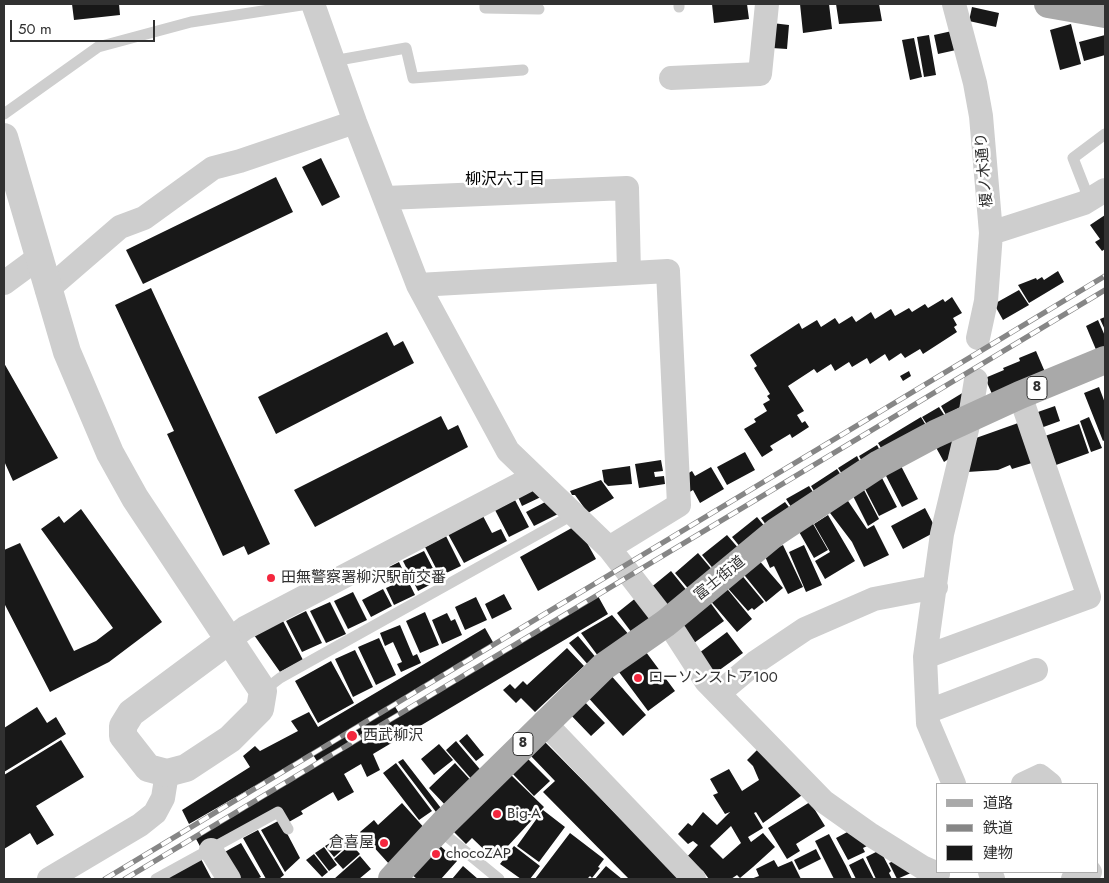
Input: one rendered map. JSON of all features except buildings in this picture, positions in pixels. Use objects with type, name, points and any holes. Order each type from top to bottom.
[{"type":"main road","points":[[1048,4],[1105,14]]},
{"type":"main road","name":"富士街道","points":[[392,879],[438,829],[544,722],[603,667],[666,623],[776,532],[879,464],[970,417],[1105,360]]},
{"type":"street","points":[[313,4],[355,122],[386,198],[418,285],[508,450],[608,548],[666,623],[706,680],[823,801],[871,835],[934,875]]},
{"type":"street","points":[[671,78],[760,74],[767,4]]},
{"type":"street","name":"榎ノ木通り","points":[[954,4],[975,83],[981,116],[990,234],[986,301],[978,338]]},
{"type":"street","points":[[48,290],[120,227],[144,218],[213,168],[240,162],[355,122]]},
{"type":"street","points":[[4,137],[67,352],[110,453],[135,498],[228,641],[263,691],[260,709],[230,739],[186,768],[167,773],[148,768],[123,736],[124,726],[131,713],[228,641],[244,628],[534,477]]},
{"type":"street","points":[[386,198],[627,188],[629,273]]},
{"type":"street","points":[[990,234],[1097,194]]},
{"type":"street","points":[[4,283],[38,258]]},
{"type":"street","points":[[418,285],[668,270],[679,505],[608,548]]},
{"type":"street","points":[[954,783],[928,723],[929,711],[925,657],[942,534],[970,417],[976,380]]},
{"type":"street","points":[[925,657],[1089,597],[1020,395]]},
{"type":"street","points":[[719,693],[756,662],[805,629],[874,599],[936,587]]},
{"type":"street","points":[[929,711],[1036,670]]},
{"type":"street","points":[[544,722],[694,879]]},
{"type":"street","points":[[49,879],[140,825],[155,814],[163,798],[167,773]]},
{"type":"street","points":[[1025,783],[1040,776],[1049,783]]},
{"type":"street","points":[[210,850],[229,879]]},
{"type":"street","points":[[1073,879],[1088,873]]},
{"type":"lane","points":[[4,114],[98,48],[191,22],[308,4]]},
{"type":"lane","points":[[485,4],[485,8],[539,8]]},
{"type":"lane","points":[[333,61],[406,48],[413,78],[523,70]]},
{"type":"lane","points":[[1097,194],[1074,158],[1105,134]]},
{"type":"lane","points":[[263,691],[280,678],[574,514]]},
{"type":"lane","points":[[156,879],[278,812],[288,829]]},
{"type":"lane","points":[[438,829],[499,879]]},
{"type":"railway","points":[[105,879],[1105,276]]},
{"type":"railway","points":[[125,879],[1105,290]]},
{"type":"place","name":"田無警察署柳沢駅前交番","points":[[271,578]]},
{"type":"place","name":"ローソンストア100","points":[[638,678]]},
{"type":"place","name":"西武柳沢","points":[[352,736]]},
{"type":"place","name":"Big-A","points":[[497,814]]},
{"type":"place","name":"倉喜屋","points":[[384,843]]},
{"type":"place","name":"chocoZAP","points":[[436,854]]},
{"type":"district","name":"柳沢六丁目","points":[[505,180]]}]
